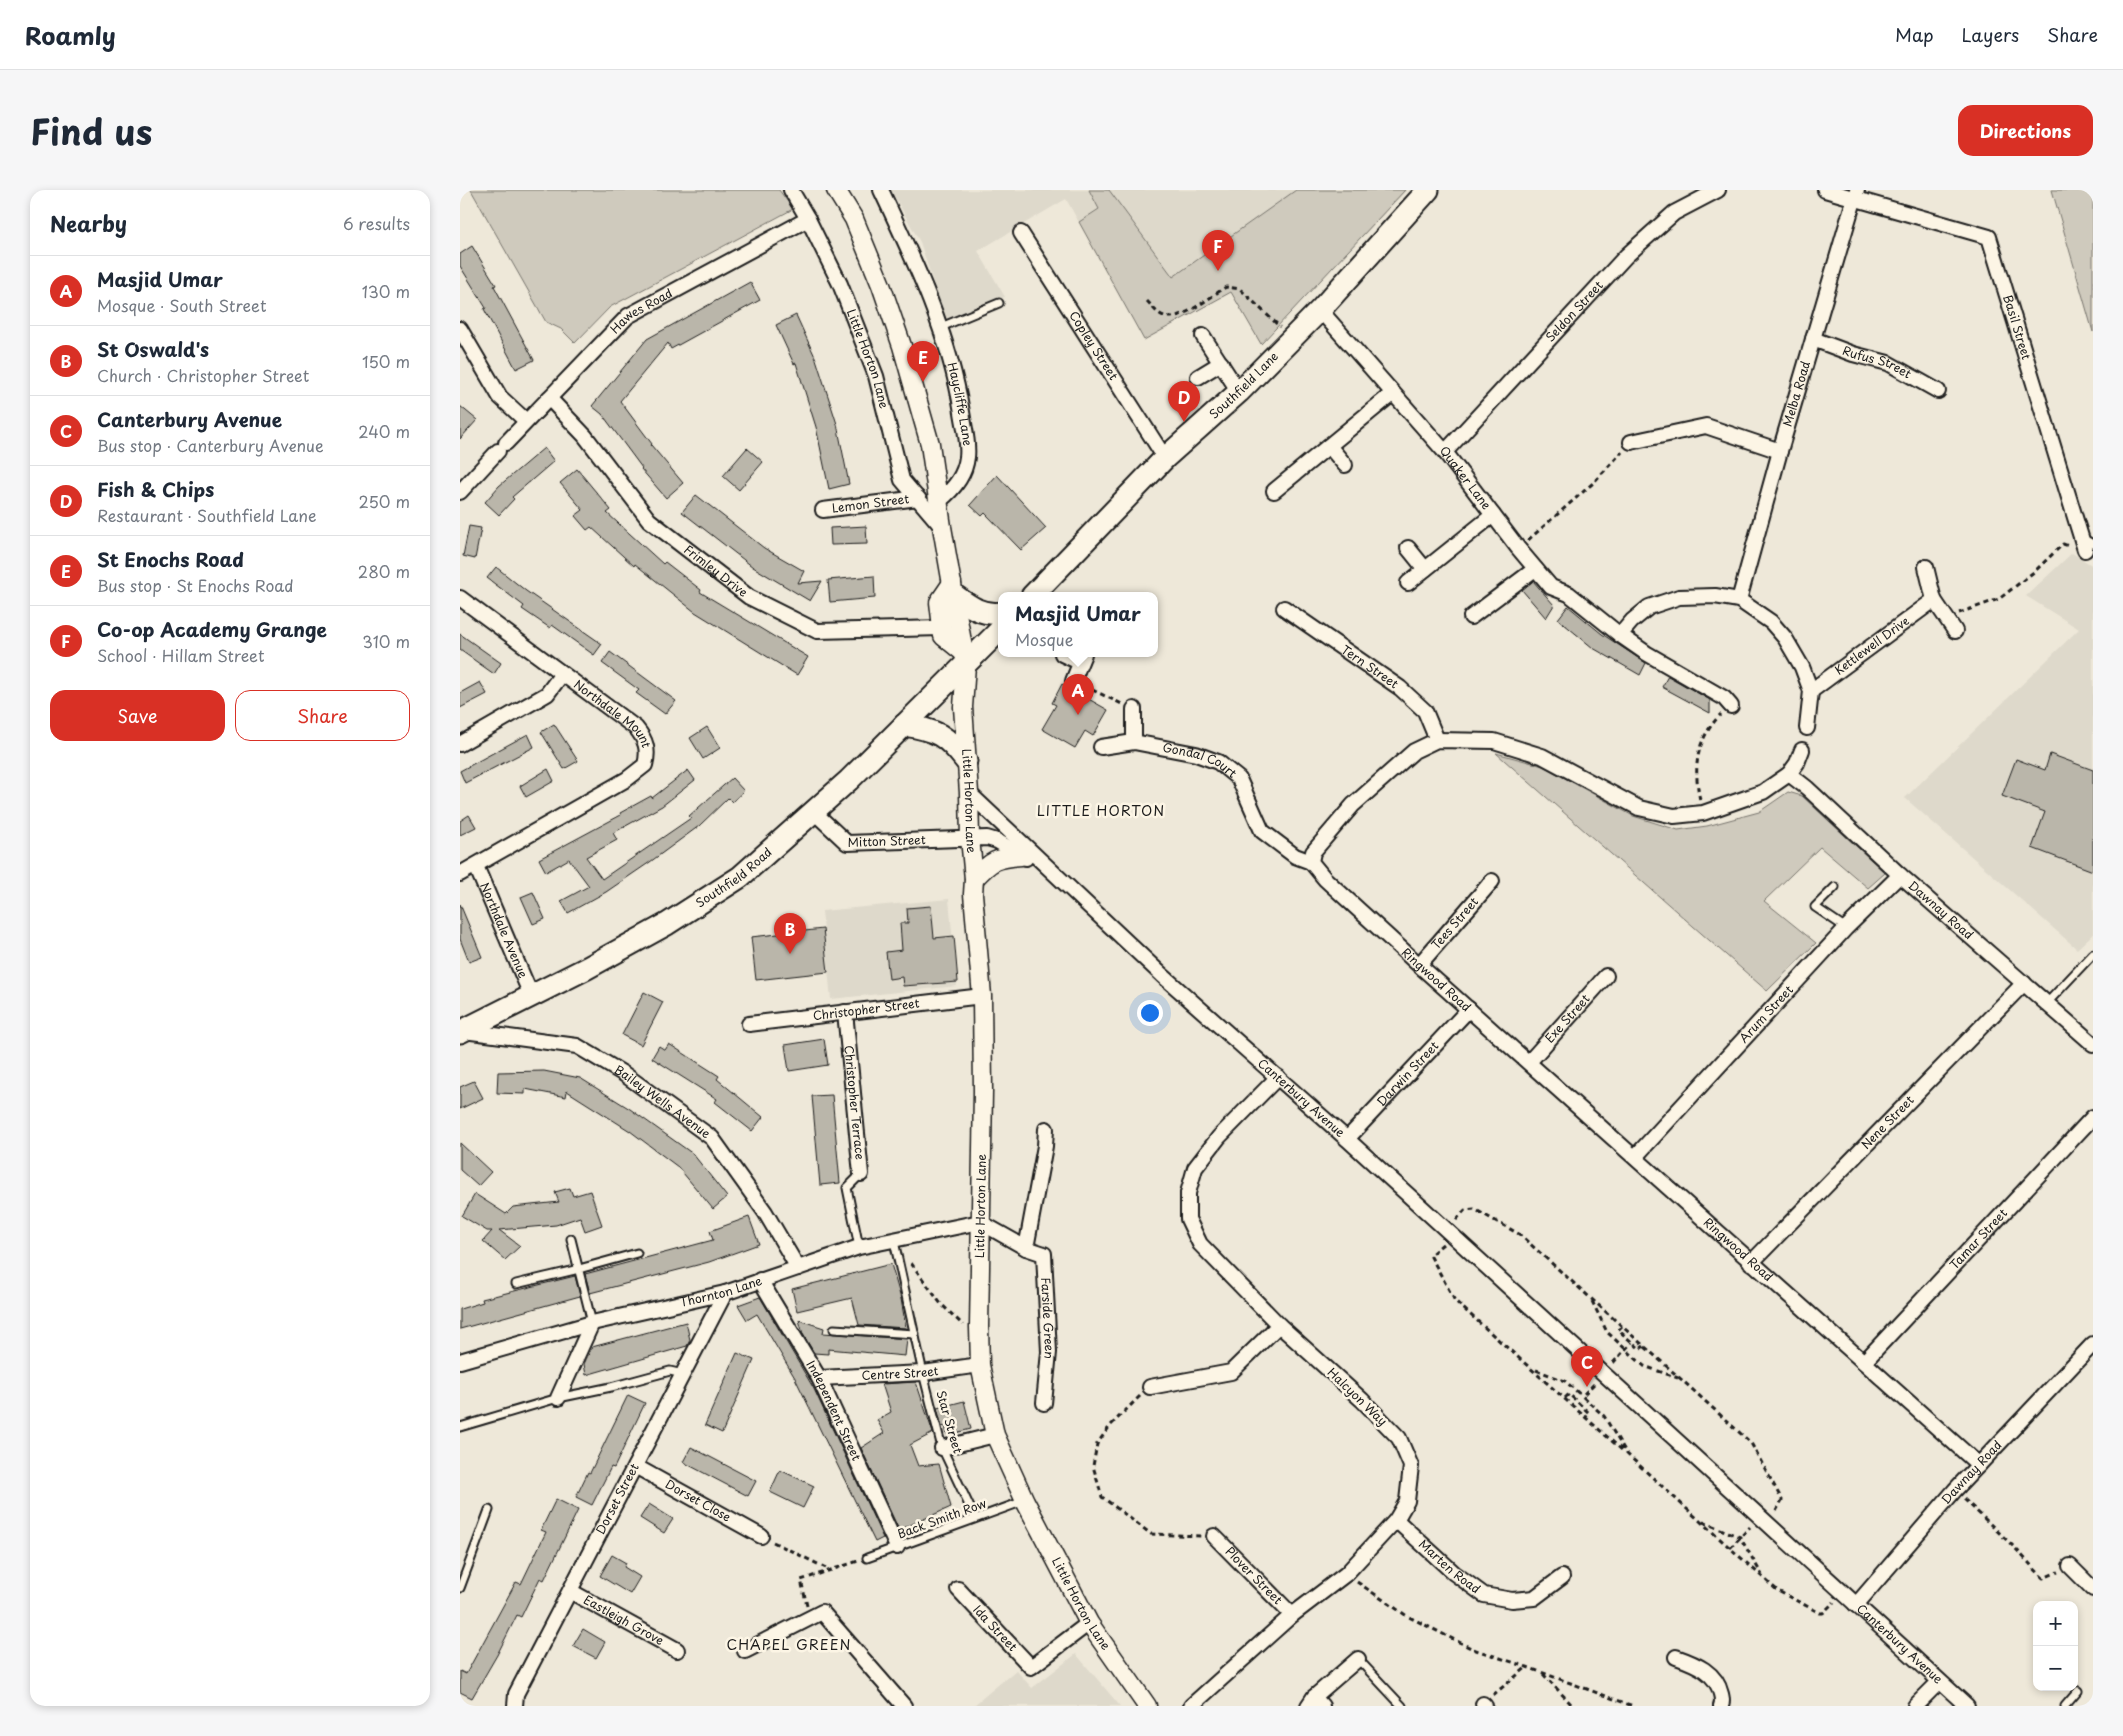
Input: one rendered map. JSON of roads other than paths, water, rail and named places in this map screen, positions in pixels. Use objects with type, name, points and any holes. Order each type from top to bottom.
[{"type":"main road","name":"Southfield Lane","points":[[1036,592],[1165,458],[1239,392],[1320,310],[1428,190]]},
{"type":"main road","points":[[953,589],[970,607],[982,612],[998,613]]},
{"type":"main road","points":[[965,659],[998,631]]},
{"type":"main road","name":"Southfield Road","points":[[461,1031],[588,968],[659,928],[740,877],[814,812],[904,726],[965,659]]},
{"type":"main road","points":[[904,726],[928,729],[940,735],[953,745],[966,761]]},
{"type":"street","name":"Little Horton Lane","points":[[791,190],[808,219],[840,284],[876,376],[902,480],[942,527]]},
{"type":"street","name":"Little Horton Lane","points":[[836,190],[854,219],[881,285],[902,346],[930,444],[965,659],[963,707],[970,793],[973,894],[982,996],[983,1091],[980,1222],[980,1366],[995,1435],[1025,1501],[1089,1622],[1147,1706]]},
{"type":"street","name":"Haycliffe Lane","points":[[881,190],[941,327],[956,379],[967,457],[962,475],[952,490],[939,501]]},
{"type":"street","name":"Seldon Street","points":[[1445,452],[1626,256],[1674,213],[1718,190]]},
{"type":"street","points":[[1826,190],[1856,194]]},
{"type":"street","name":"Melba Road","points":[[1739,600],[1780,450],[1856,194]]},
{"type":"street","name":"Basil Street","points":[[1856,194],[1989,237],[2086,544]]},
{"type":"street","name":"Hawes Road","points":[[460,492],[628,316],[808,219]]},
{"type":"street","name":"Copley Street","points":[[1021,233],[1165,458]]},
{"type":"street","name":"Quaker Lane","points":[[1320,310],[1445,452],[1492,515],[1551,587],[1569,594],[1620,635],[1646,653],[1724,698],[1731,706]]},
{"type":"street","points":[[460,329],[500,397],[526,421]]},
{"type":"street","points":[[1203,336],[1239,392]]},
{"type":"street","name":"Rufus Street","points":[[1813,339],[1853,354],[1888,363],[1938,391]]},
{"type":"street","points":[[1198,378],[1221,363]]},
{"type":"street","points":[[1274,491],[1393,393]]},
{"type":"street","name":"Frimley Drive","points":[[549,398],[585,436],[649,520],[749,597],[817,631],[942,628]]},
{"type":"street","points":[[1631,442],[1706,426],[1780,450]]},
{"type":"street","points":[[1329,446],[1345,465]]},
{"type":"street","name":"Lemon Street","points":[[823,510],[918,498]]},
{"type":"street","points":[[1408,583],[1492,515]]},
{"type":"street","points":[[1408,548],[1425,569]]},
{"type":"street","points":[[1926,567],[1934,600],[1956,631]]},
{"type":"street","points":[[1471,617],[1535,569]]},
{"type":"street","points":[[953,589],[940,602],[943,636],[965,659]]},
{"type":"street","points":[[1620,635],[1632,621],[1650,607],[1679,597],[1715,596],[1739,600],[1771,622],[1785,638],[1802,667],[1810,691],[1807,728]]},
{"type":"street","name":"Northdale Mount","points":[[460,598],[636,728],[645,741],[647,749],[645,765],[627,779],[460,874]]},
{"type":"street","name":"Kettlewell Drive","points":[[1810,691],[1934,600]]},
{"type":"street","name":"Tern Street","points":[[1284,608],[1400,688],[1425,711],[1438,740]]},
{"type":"street","points":[[1073,681],[1082,658]]},
{"type":"street","points":[[460,744],[547,694],[562,674]]},
{"type":"street","points":[[1134,709],[1134,742]]},
{"type":"street","points":[[1311,862],[1313,852],[1353,805],[1414,751],[1438,740],[1494,741],[1542,756],[1639,808],[1674,816],[1702,813],[1763,792],[1789,774],[1797,763],[1802,750]]},
{"type":"street","name":"Gondal Court","points":[[1101,746],[1134,742],[1196,754],[1218,762],[1238,779],[1262,831],[1296,856],[1311,862]]},
{"type":"street","name":"Dawnay Road","points":[[1789,774],[2093,1044]]},
{"type":"street","name":"Canterbury Avenue","points":[[970,793],[1162,975],[1347,1139],[1968,1706]]},
{"type":"street","name":"Mitton Street","points":[[814,812],[848,842],[970,838],[997,841],[1055,874]]},
{"type":"street","points":[[974,879],[990,863],[1000,857],[1021,856]]},
{"type":"street","name":"Ringwood Road","points":[[1311,862],[1325,879],[1419,964],[1979,1465]]},
{"type":"street","name":"Northdale Avenue","points":[[476,866],[531,995]]},
{"type":"street","name":"Arum Street","points":[[1635,1157],[1846,928],[1900,874]]},
{"type":"street","name":"Tees Street","points":[[1419,964],[1492,882]]},
{"type":"street","name":"Exe Street","points":[[1529,1062],[1606,976]]},
{"type":"street","name":"Nene Street","points":[[1751,1263],[2024,982]]},
{"type":"street","name":"Christopher Street","points":[[749,1024],[982,996]]},
{"type":"street","name":"Darwin Street","points":[[1347,1139],[1469,1009]]},
{"type":"street","name":"Christopher Terrace","points":[[845,1012],[861,1174]]},
{"type":"street","name":"Bailey Wells Avenue","points":[[461,1031],[576,1046],[624,1074],[712,1138],[765,1212],[798,1268]]},
{"type":"street","name":"Halcyon Way","points":[[1191,1706],[1292,1615],[1346,1574],[1396,1520],[1407,1501],[1411,1466],[1399,1438],[1362,1400],[1279,1325],[1200,1244],[1188,1219],[1188,1193],[1195,1168],[1219,1137],[1278,1077]]},
{"type":"street","name":"Tamar Street","points":[[1864,1362],[2093,1117]]},
{"type":"street","points":[[1026,1248],[1045,1146],[1046,1129]]},
{"type":"street","name":"Thornton Lane","points":[[460,1361],[592,1323],[725,1293],[859,1247],[980,1222]]},
{"type":"street","name":"Farside Green","points":[[980,1222],[1026,1248],[1044,1254],[1049,1352],[1044,1403]]},
{"type":"street","name":"Independent Street","points":[[760,1280],[819,1378],[897,1547]]},
{"type":"street","name":"Dorset Street","points":[[515,1706],[516,1694],[725,1293]]},
{"type":"street","points":[[558,1398],[592,1323]]},
{"type":"street","points":[[1150,1387],[1231,1372],[1279,1325]]},
{"type":"street","name":"Dawnay Road","points":[[1856,1605],[1955,1490],[2093,1344]]},
{"type":"street","name":"Centre Street","points":[[819,1378],[923,1373],[980,1366]]},
{"type":"street","points":[[942,1448],[995,1435]]},
{"type":"street","name":"Dorset Close","points":[[635,1466],[761,1536]]},
{"type":"street","name":"Marten Road","points":[[1396,1520],[1454,1574],[1484,1595],[1512,1600],[1534,1598],[1562,1577]]},
{"type":"street","name":"Plover Street","points":[[1214,1536],[1292,1615]]},
{"type":"street","points":[[2070,1566],[2088,1584],[2093,1569]]},
{"type":"street","name":"Ida Street","points":[[958,1590],[1031,1667],[1089,1622]]},
{"type":"street","name":"Eastleigh Grove","points":[[570,1591],[677,1650]]},
{"type":"street","points":[[744,1650],[822,1612],[904,1706]]},
{"type":"street","points":[[1676,1657],[1696,1664],[1712,1675],[1719,1685],[1723,1702],[1721,1706]]},
{"type":"street","points":[[1315,1703],[1358,1659]]},
{"type":"street","points":[[1915,1706],[1940,1682]]},
{"type":"lane","points":[[941,327],[999,303]]},
{"type":"lane","points":[[1835,887],[1815,906],[1846,928]]},
{"type":"lane","points":[[2047,1003],[2093,954]]},
{"type":"lane","name":"Christopher Terrace","points":[[859,1247],[847,1188],[861,1174]]},
{"type":"lane","points":[[571,1239],[592,1323]]},
{"type":"lane","name":"Star Street","points":[[894,1241],[923,1373],[942,1448],[975,1518]]},
{"type":"lane","points":[[516,1284],[637,1253]]},
{"type":"lane","points":[[834,1329],[915,1334]]},
{"type":"lane","points":[[460,1427],[558,1398],[611,1387],[670,1371],[683,1374]]},
{"type":"lane","name":"Back Smith Row","points":[[867,1558],[1025,1501]]},
{"type":"lane","points":[[460,1588],[489,1510]]},
{"type":"lane","points":[[1358,1659],[1402,1706]]},
{"type":"lane","points":[[2065,1706],[2078,1691]]},
{"type":"place","name":"Co-op Academy Grange","points":[[1218,271]]},
{"type":"place","name":"St Enochs Road","points":[[923,382]]},
{"type":"place","name":"Fish & Chips","points":[[1184,422]]},
{"type":"place","name":"Masjid Umar","points":[[1078,715]]},
{"type":"place","name":"St Oswald's","points":[[790,954]]},
{"type":"place","name":"Canterbury Avenue","points":[[1587,1387]]},
{"type":"district","name":"LITTLE HORTON","points":[[1101,811]]},
{"type":"district","name":"CHAPEL GREEN","points":[[789,1645]]}]
